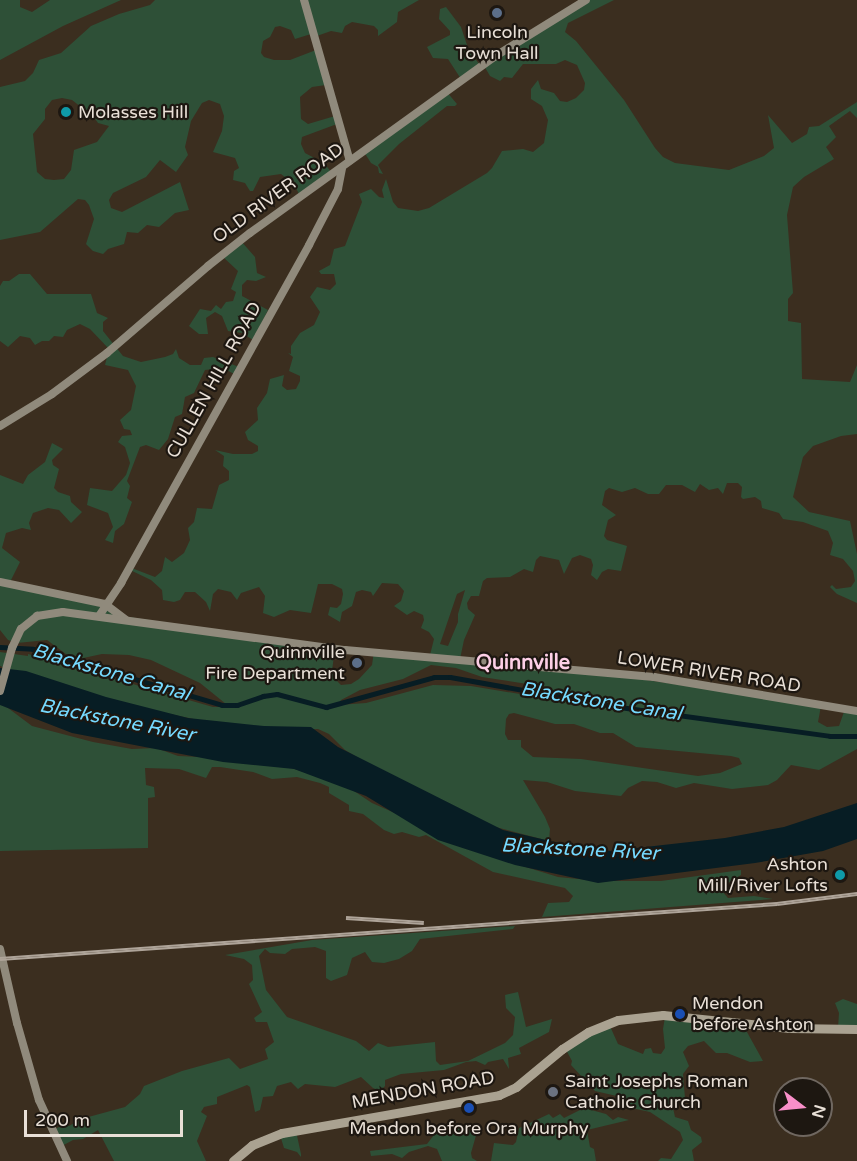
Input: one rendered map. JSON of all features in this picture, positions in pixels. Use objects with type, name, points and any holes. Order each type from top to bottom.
[{"type":"main road","name":"MENDON ROAD","points":[[233,1161],[252,1145],[282,1133],[500,1095],[516,1087],[562,1049],[588,1032],[618,1020],[663,1015],[789,1028],[857,1029]]},
{"type":"street","points":[[304,0],[350,161]]},
{"type":"street","name":"OLD RIVER ROAD","points":[[0,426],[52,394],[107,353],[226,252],[350,161],[508,47],[586,0]]},
{"type":"street","name":"CULLEN HILL ROAD","points":[[99,616],[105,604],[112,600],[309,245],[338,189],[342,168]]},
{"type":"street","name":"LOWER RIVER ROAD","points":[[0,582],[105,604],[126,620]]},
{"type":"street","name":"LOWER RIVER ROAD","points":[[0,692],[14,641],[21,629],[33,618],[51,613],[99,616],[345,650],[654,677],[857,711]]},
{"type":"street","points":[[0,949],[17,1023],[39,1100],[68,1161]]},
{"type":"green space","points":[[0,0],[20,0],[20,7],[32,12],[50,0],[121,0],[63,26],[0,60]]},
{"type":"green space","points":[[155,0],[419,0],[398,12],[397,22],[378,36],[378,30],[374,26],[352,22],[345,26],[342,33],[331,31],[314,37],[311,34],[295,39],[291,30],[280,26],[275,27],[270,37],[263,41],[261,53],[264,57],[274,60],[290,60],[316,50],[326,85],[312,87],[300,97],[301,119],[308,124],[335,116],[337,124],[302,137],[301,144],[305,153],[324,163],[332,173],[300,196],[294,184],[281,174],[260,177],[253,191],[250,191],[245,183],[233,180],[234,171],[239,168],[235,158],[213,152],[222,131],[224,116],[220,104],[209,100],[202,103],[191,121],[185,147],[188,155],[176,172],[160,160],[146,177],[113,193],[109,200],[111,208],[122,212],[180,182],[189,210],[175,213],[159,227],[147,225],[138,233],[127,232],[124,244],[108,249],[103,254],[93,251],[86,244],[94,219],[85,200],[78,199],[40,232],[0,240],[0,87],[25,81],[33,73],[39,60],[61,53],[91,26],[119,14],[150,5]],"holes":[[[62,98],[72,100],[81,107],[81,113],[91,113],[98,123],[109,126],[97,142],[74,150],[71,170],[64,179],[45,179],[37,172],[33,134],[45,119],[45,109],[52,100]]]},
{"type":"green space","points":[[584,0],[614,0],[568,23],[565,32],[576,41],[624,100],[663,157],[675,163],[729,170],[764,156],[774,148],[768,115],[792,143],[807,134],[809,127],[819,126],[857,102],[857,118],[850,111],[829,126],[836,137],[826,147],[834,159],[804,177],[793,187],[787,215],[793,293],[788,299],[788,321],[801,323],[802,379],[850,382],[857,365],[857,434],[841,436],[813,446],[803,457],[793,497],[809,512],[850,521],[857,554],[857,603],[837,594],[830,587],[832,585],[836,589],[851,587],[855,581],[853,571],[843,559],[830,555],[833,543],[828,531],[803,522],[783,519],[779,513],[762,508],[761,501],[755,497],[743,499],[741,497],[742,487],[738,483],[727,483],[723,494],[718,488],[709,490],[700,484],[695,492],[682,485],[666,485],[659,494],[648,494],[635,488],[622,492],[609,488],[605,491],[602,505],[616,515],[608,520],[604,536],[607,540],[627,546],[621,571],[608,569],[602,572],[597,580],[591,575],[593,565],[591,559],[580,555],[572,558],[564,574],[559,560],[540,556],[536,560],[533,572],[524,569],[510,577],[487,578],[483,581],[479,596],[471,596],[467,603],[468,609],[475,615],[464,640],[460,659],[606,674],[821,706],[818,722],[827,727],[839,726],[845,709],[857,711],[857,749],[819,770],[791,765],[777,780],[768,785],[732,789],[694,783],[676,788],[657,782],[642,781],[628,788],[621,796],[575,791],[547,782],[523,780],[545,817],[550,829],[549,841],[488,825],[384,773],[345,750],[329,734],[318,729],[290,730],[218,724],[97,699],[0,666],[0,652],[28,656],[28,654],[213,707],[223,707],[226,704],[200,683],[151,660],[129,655],[102,654],[74,660],[47,640],[17,643],[8,640],[0,630],[0,475],[23,484],[28,475],[45,462],[52,443],[63,449],[52,460],[53,465],[59,469],[54,488],[70,496],[71,502],[82,512],[71,523],[59,510],[48,508],[33,513],[29,523],[31,530],[22,528],[6,533],[2,548],[20,562],[10,582],[105,607],[122,616],[335,648],[332,671],[335,679],[341,685],[351,684],[359,679],[372,665],[374,651],[430,655],[434,639],[429,632],[421,628],[423,615],[414,611],[407,615],[394,606],[401,601],[404,591],[398,584],[382,583],[373,596],[371,592],[362,590],[356,592],[352,606],[342,612],[340,622],[328,615],[330,607],[337,608],[341,604],[343,594],[342,589],[332,584],[318,584],[311,613],[290,610],[274,617],[263,613],[265,596],[259,587],[241,593],[237,600],[231,592],[218,589],[213,594],[210,611],[206,602],[195,592],[185,592],[180,600],[174,602],[163,600],[162,590],[151,580],[128,569],[129,567],[155,577],[162,571],[165,557],[172,562],[184,553],[190,540],[188,528],[194,522],[197,508],[212,509],[219,485],[229,480],[229,471],[223,466],[224,456],[215,450],[233,454],[252,454],[258,451],[258,446],[248,440],[245,432],[258,420],[257,408],[267,393],[270,379],[284,375],[282,386],[287,390],[296,389],[300,381],[300,376],[289,371],[293,357],[288,353],[291,354],[291,346],[300,333],[314,325],[320,312],[310,297],[317,287],[330,290],[336,284],[334,274],[321,274],[319,271],[330,265],[334,249],[345,246],[362,202],[359,194],[371,189],[379,197],[384,198],[382,190],[386,179],[393,202],[398,208],[418,211],[429,208],[487,173],[502,151],[523,149],[533,152],[544,143],[548,120],[542,106],[531,99],[531,89],[538,80],[541,89],[554,93],[560,101],[567,102],[576,98],[584,90],[585,83],[577,65],[565,60],[556,64],[523,64],[512,78],[504,77],[500,81],[490,76],[483,64]],"holes":[[[465,590],[458,622],[448,646],[440,644],[457,594]],[[431,665],[456,668],[482,677],[547,687],[559,694],[538,697],[471,686],[433,685],[366,703],[338,705],[341,700],[360,690],[403,679]],[[514,713],[555,724],[574,724],[600,733],[613,733],[636,747],[731,756],[739,758],[742,764],[720,773],[698,776],[581,759],[533,757],[521,747],[521,740],[508,740],[505,734],[506,719],[509,714]]]},
{"type":"green space","points":[[446,7],[461,27],[469,51],[480,65],[461,79],[448,59],[433,58],[427,47],[450,35],[450,31],[439,19],[440,9]]},
{"type":"green space","points":[[446,91],[457,104],[447,106],[399,144],[378,165],[383,174],[379,173],[378,167],[371,163],[364,152]]},
{"type":"green space","points":[[241,241],[255,257],[257,273],[266,277],[256,281],[247,280],[242,285],[242,296],[268,310],[253,340],[242,333],[228,331],[222,316],[215,312],[206,318],[208,334],[199,334],[189,326],[200,309],[211,311],[216,305],[221,309],[226,302],[233,301],[236,292],[231,289],[238,271],[222,256]]},
{"type":"green space","points":[[19,274],[30,274],[47,294],[91,294],[97,313],[108,318],[103,322],[103,331],[123,356],[141,362],[165,357],[173,354],[176,349],[179,358],[190,365],[201,365],[204,358],[213,357],[239,367],[234,374],[223,368],[205,370],[194,393],[185,397],[182,414],[175,417],[168,439],[159,450],[146,445],[140,447],[127,481],[130,486],[127,498],[132,502],[124,524],[115,531],[113,543],[105,540],[113,527],[108,513],[87,505],[90,488],[112,491],[126,475],[130,463],[125,447],[118,442],[122,436],[132,435],[130,430],[124,429],[120,420],[131,410],[136,386],[128,370],[105,365],[109,349],[90,329],[80,324],[67,330],[63,337],[54,336],[49,341],[42,341],[35,345],[30,338],[20,336],[8,347],[0,341],[0,286],[3,281],[9,281]]},
{"type":"green space","points":[[0,702],[32,726],[93,742],[132,749],[156,748],[178,756],[268,760],[348,787],[372,803],[500,859],[558,877],[599,881],[661,881],[741,870],[741,875],[725,885],[722,891],[728,898],[754,896],[773,899],[542,917],[548,903],[569,902],[573,896],[565,888],[493,872],[426,835],[419,837],[402,832],[394,834],[384,830],[363,814],[349,811],[349,805],[329,793],[329,787],[320,783],[297,777],[272,779],[253,772],[220,767],[212,767],[206,778],[179,769],[145,768],[146,785],[154,787],[155,797],[148,798],[148,848],[0,851]]},
{"type":"green space","points":[[515,926],[513,929],[420,939],[412,951],[399,959],[384,963],[372,962],[365,952],[352,958],[347,975],[331,981],[326,978],[326,951],[315,947],[292,949],[285,954],[270,953],[265,949],[259,956],[266,990],[287,1017],[356,1041],[369,1051],[378,1043],[388,1047],[435,1042],[436,1061],[440,1065],[468,1061],[505,1043],[513,1035],[515,1017],[506,1008],[505,995],[518,992],[526,1027],[552,1019],[549,1032],[519,1048],[521,1054],[508,1058],[509,1069],[503,1059],[488,1062],[485,1065],[476,1061],[466,1062],[444,1070],[401,1074],[385,1080],[385,1086],[380,1091],[361,1077],[335,1087],[305,1084],[298,1089],[291,1082],[277,1086],[273,1096],[263,1097],[260,1110],[255,1112],[250,1087],[247,1085],[217,1097],[217,1104],[204,1107],[201,1112],[207,1116],[197,1141],[206,1161],[114,1161],[98,1130],[83,1139],[73,1140],[60,1147],[53,1130],[65,1124],[69,1126],[81,1119],[125,1107],[140,1094],[144,1086],[182,1071],[229,1058],[240,1069],[268,1059],[265,1049],[274,1042],[267,1022],[256,1022],[254,1018],[262,1012],[249,984],[253,980],[252,965],[244,959],[225,955],[312,940]]},
{"type":"green space","points":[[843,999],[857,1004],[857,1027],[838,1028],[839,1013],[835,1003]]},
{"type":"green space","points":[[665,1017],[742,1023],[763,1061],[750,1062],[727,1053],[716,1053],[704,1041],[688,1046],[683,1052],[689,1066],[683,1074],[685,1098],[676,1101],[673,1108],[675,1117],[688,1121],[691,1130],[701,1137],[702,1142],[692,1150],[694,1161],[658,1161],[661,1158],[671,1159],[683,1140],[680,1132],[650,1112],[627,1107],[621,1097],[595,1091],[571,1065],[572,1061],[565,1048],[609,1024],[618,1044],[643,1054],[645,1049],[651,1048],[653,1053],[661,1054],[665,1048],[663,1029]]},
{"type":"green space","points":[[584,1108],[606,1114],[613,1120],[618,1117],[629,1120],[587,1130],[590,1147],[594,1149],[596,1161],[491,1161],[494,1143],[513,1145],[516,1142],[519,1128],[549,1114],[553,1118],[560,1114],[564,1118]]},
{"type":"green space","points":[[460,1126],[477,1132],[471,1153],[472,1158],[477,1161],[442,1161],[437,1149],[428,1146],[409,1152],[402,1158],[392,1154],[371,1156],[370,1151],[427,1144],[437,1131],[451,1131]]},
{"type":"green space","points":[[296,1131],[301,1157],[297,1152],[284,1148],[280,1135]]},
{"type":"water","name":"Blackstone River","points":[[0,668],[26,671],[106,697],[188,718],[264,726],[311,727],[338,747],[503,830],[559,843],[610,851],[725,838],[784,827],[857,803],[857,839],[823,851],[755,863],[598,883],[515,865],[438,840],[366,796],[294,769],[223,762],[72,733],[0,705]]},
{"type":"waterway","name":"Blackstone Canal","points":[[0,647],[33,649],[222,705],[237,705],[277,694],[326,707],[434,677],[450,677],[612,706],[830,736],[857,736]]},
{"type":"railway","points":[[0,959],[777,904],[857,894]]},
{"type":"railway","points":[[346,918],[424,923]]},
{"type":"place","name":"Lincoln Town Hall","points":[[497,13]]},
{"type":"place","name":"Molasses Hill","points":[[66,112]]},
{"type":"place","name":"Quinnville Fire Department","points":[[357,663]]},
{"type":"place","name":"Ashton Mill/River Lofts","points":[[840,875]]},
{"type":"place","name":"Mendon before Ashton","points":[[680,1014]]},
{"type":"place","name":"Saint Josephs Roman Catholic Church","points":[[553,1092]]},
{"type":"place","name":"Mendon before Ora Murphy","points":[[469,1108]]},
{"type":"district","name":"Quinnville","points":[[523,663]]}]
